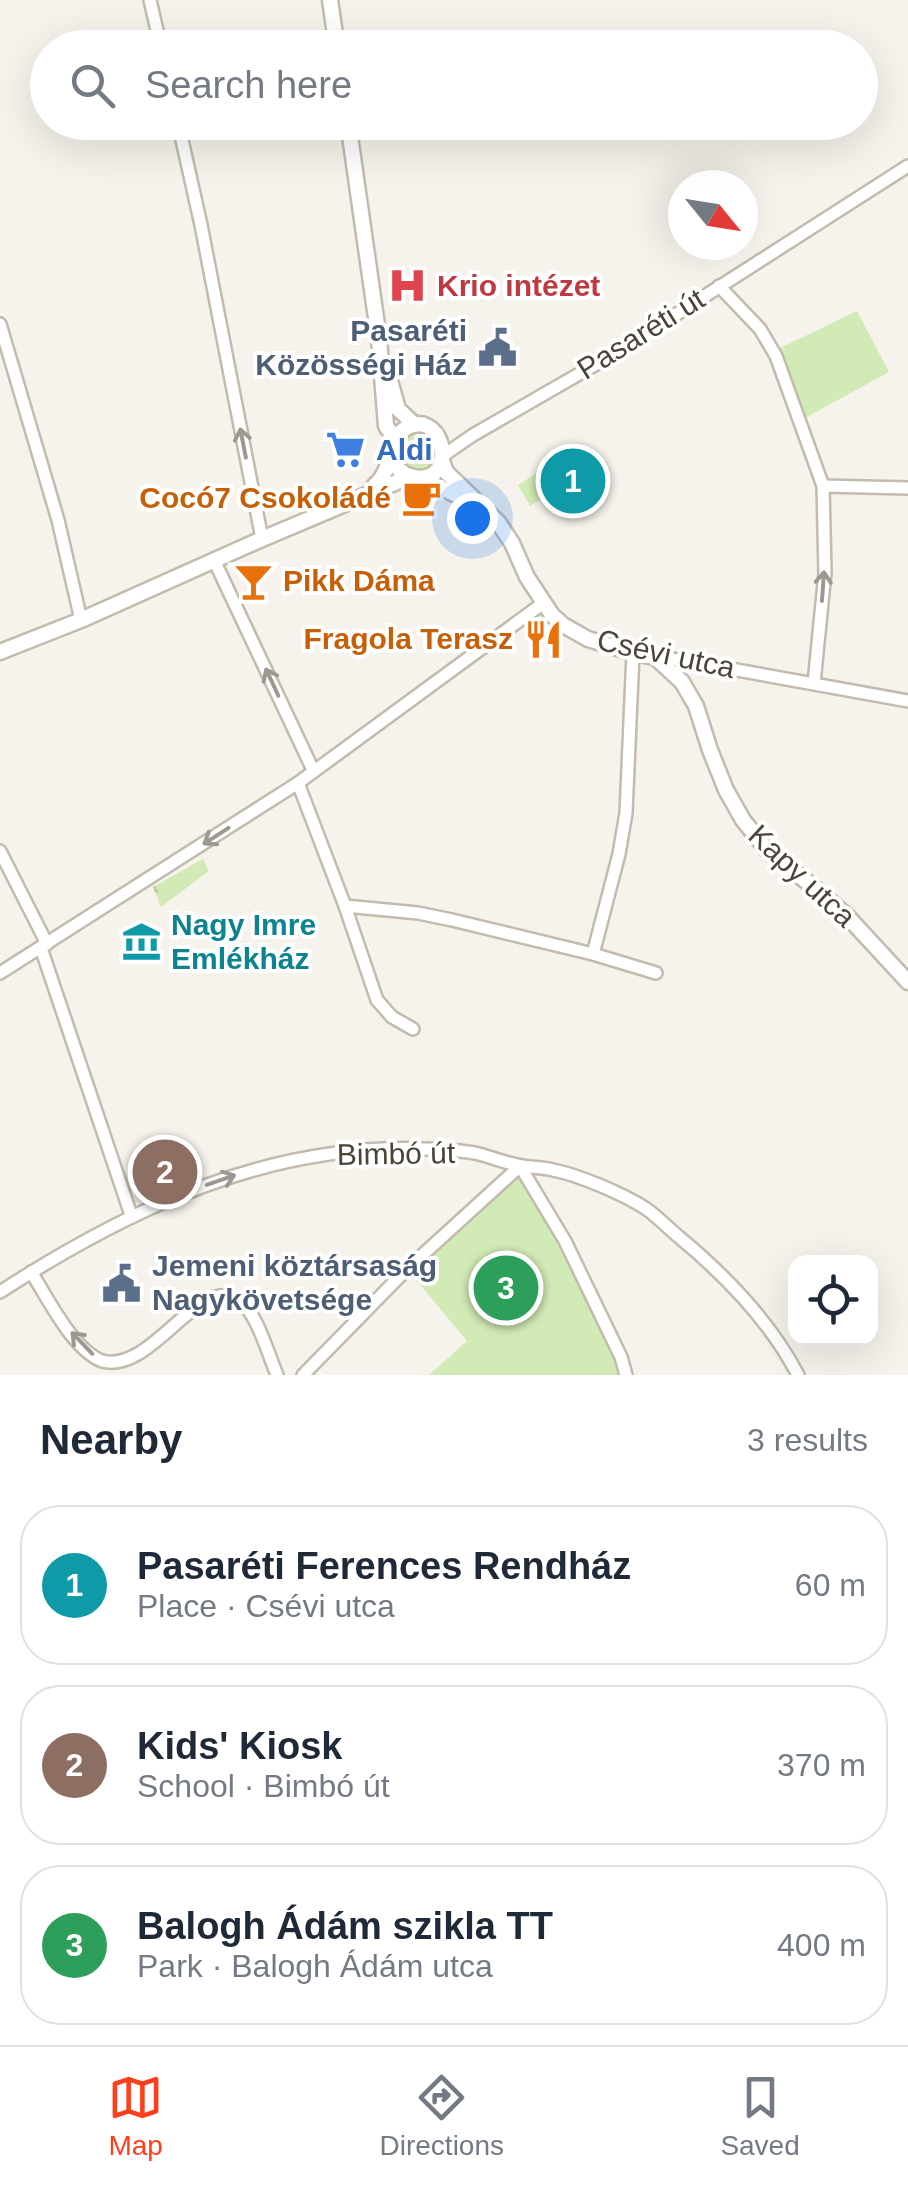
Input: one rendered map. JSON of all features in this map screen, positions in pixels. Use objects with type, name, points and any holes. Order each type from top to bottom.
[{"type":"street","points":[[150,0],[157,30]]},
{"type":"street","points":[[330,0],[334,30]]},
{"type":"street","points":[[182,140],[262,539]]},
{"type":"street","points":[[351,140],[379,339],[386,426],[395,439]]},
{"type":"street","name":"Pasaréti út","points":[[443,458],[473,435],[618,350],[908,166]]},
{"type":"street","points":[[719,286],[760,329],[776,356],[823,486],[825,573],[814,683]]},
{"type":"street","points":[[0,324],[58,520],[81,620]]},
{"type":"street","points":[[379,339],[395,401],[416,426]]},
{"type":"street","points":[[0,652],[362,496],[429,475],[443,458],[440,438],[430,428],[416,426],[402,432],[395,439],[382,478],[362,496]]},
{"type":"street","name":"Pasaréti út","points":[[440,438],[454,440],[473,435]]},
{"type":"street","points":[[392,456],[398,470],[488,510]]},
{"type":"street","name":"Csévi utca","points":[[443,458],[446,472],[488,510],[512,544],[542,604],[575,632],[633,653],[908,701]]},
{"type":"street","points":[[823,486],[908,488]]},
{"type":"street","points":[[214,560],[314,770]]},
{"type":"street","points":[[0,973],[298,783],[542,604]]},
{"type":"street","points":[[594,954],[626,813],[633,653]]},
{"type":"street","name":"Kapy utca","points":[[655,657],[688,691],[726,790],[743,820],[767,850],[822,892],[908,982]]},
{"type":"street","points":[[298,783],[377,1000],[392,1017],[413,1029]]},
{"type":"street","points":[[0,851],[44,946],[130,1216]]},
{"type":"street","points":[[345,906],[418,914],[656,972]]},
{"type":"street","name":"Bimbó út","points":[[0,1292],[130,1216],[240,1173],[329,1153],[425,1149],[475,1153],[520,1166],[554,1170],[644,1208],[709,1262],[746,1301],[798,1375]]},
{"type":"street","points":[[304,1375],[407,1269],[520,1166],[565,1240],[622,1358],[626,1375]]},
{"type":"street","points":[[31,1272],[82,1347],[100,1360],[117,1364],[126,1364],[148,1350],[203,1303],[230,1296],[250,1313],[277,1375]]},
{"type":"green space","points":[[857,311],[889,372],[805,418],[778,349]]},
{"type":"green space","points":[[418,433],[431,439],[437,452],[431,465],[418,471],[405,465],[399,452],[405,439]]},
{"type":"green space","points":[[545,468],[558,489],[530,506],[518,485]]},
{"type":"green space","points":[[203,859],[209,871],[161,907],[153,887]]},
{"type":"green space","points":[[520,1166],[565,1241],[626,1375],[429,1375],[467,1341],[407,1269]]},
{"type":"place","name":"Krio intézet","points":[[407,286]]},
{"type":"place","name":"Pasaréti Közösségi Ház","points":[[497,348]]},
{"type":"place","name":"Aldi","points":[[346,450]]},
{"type":"place","name":"Pasaréti Ferences Rendház","points":[[573,481]]},
{"type":"place","name":"Cocó7 Csokoládé","points":[[421,498]]},
{"type":"place","name":"Pikk Dáma","points":[[253,581]]},
{"type":"place","name":"Fragola Terasz","points":[[543,639]]},
{"type":"place","name":"Nagy Imre Emlékház","points":[[141,942]]},
{"type":"place","name":"Kids' Kiosk","points":[[165,1172]]},
{"type":"place","name":"Jemeni köztársaság Nagykövetsége","points":[[122,1283]]},
{"type":"place","name":"Balogh Ádám szikla TT","points":[[506,1288]]}]
